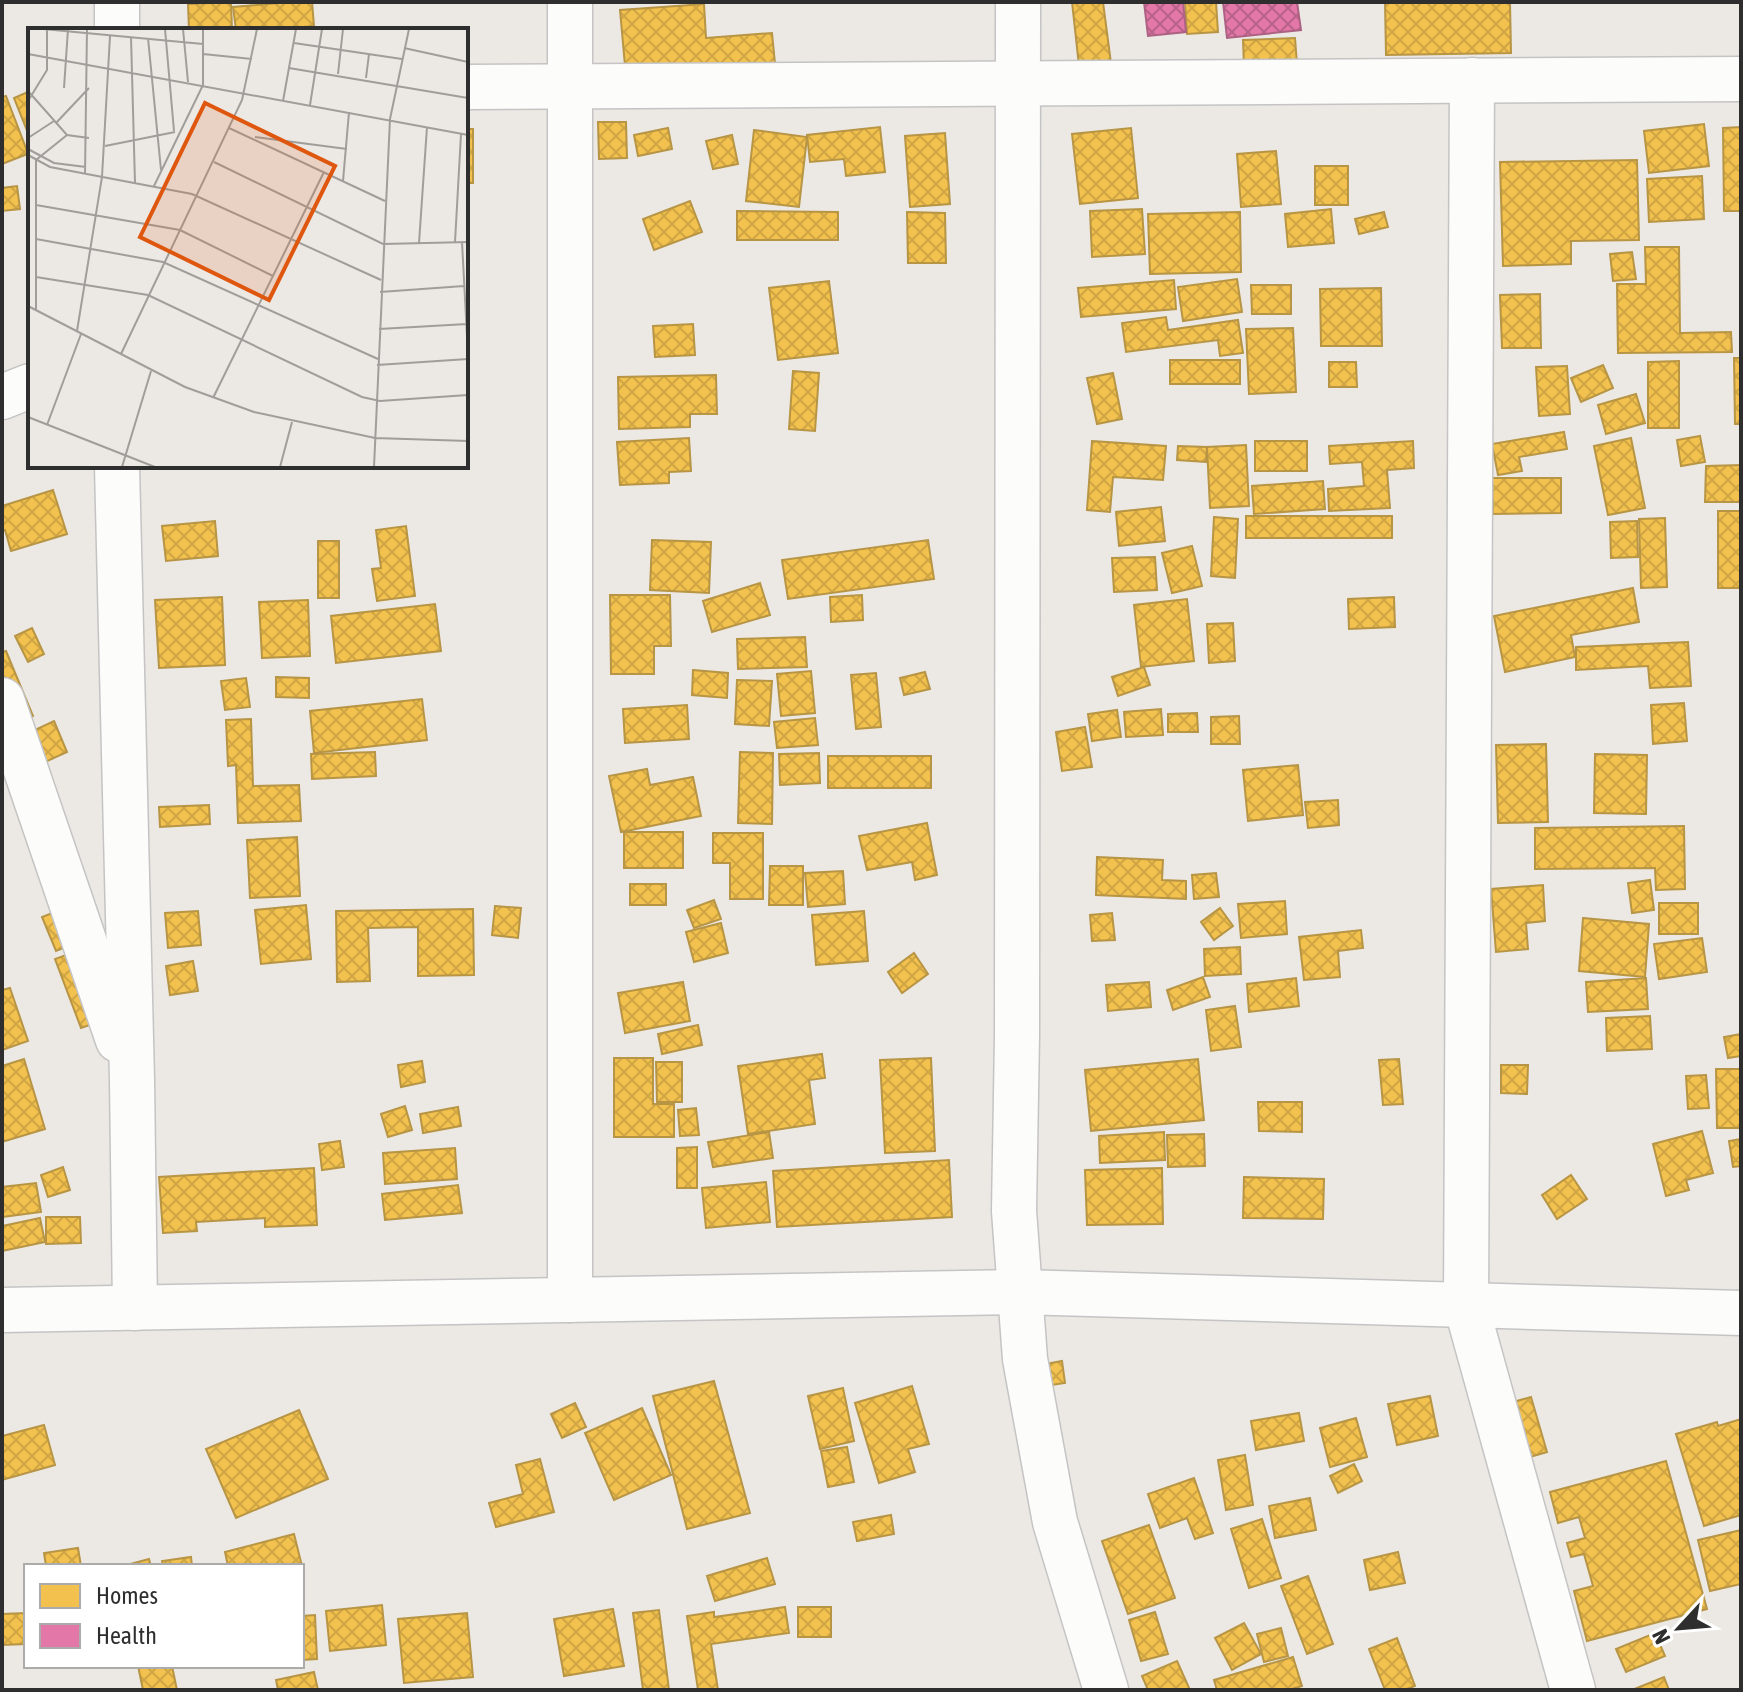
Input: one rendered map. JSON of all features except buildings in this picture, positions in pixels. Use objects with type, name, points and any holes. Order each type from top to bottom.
[{"type":"street","points":[[117,2],[117,28]]},
{"type":"street","points":[[570,2],[570,1300]]},
{"type":"street","points":[[1018,2],[1017,1036],[1014,1211],[1025,1359],[1055,1522],[1106,1690]]},
{"type":"street","points":[[468,87],[1741,79]]},
{"type":"street","points":[[1472,80],[1466,1305],[1573,1690]]},
{"type":"street","points":[[2,397],[28,387]]},
{"type":"street","points":[[117,468],[135,1308]]},
{"type":"street","points":[[2,700],[132,1080]]},
{"type":"street","points":[[2,1310],[1020,1292],[1741,1313]]}]
